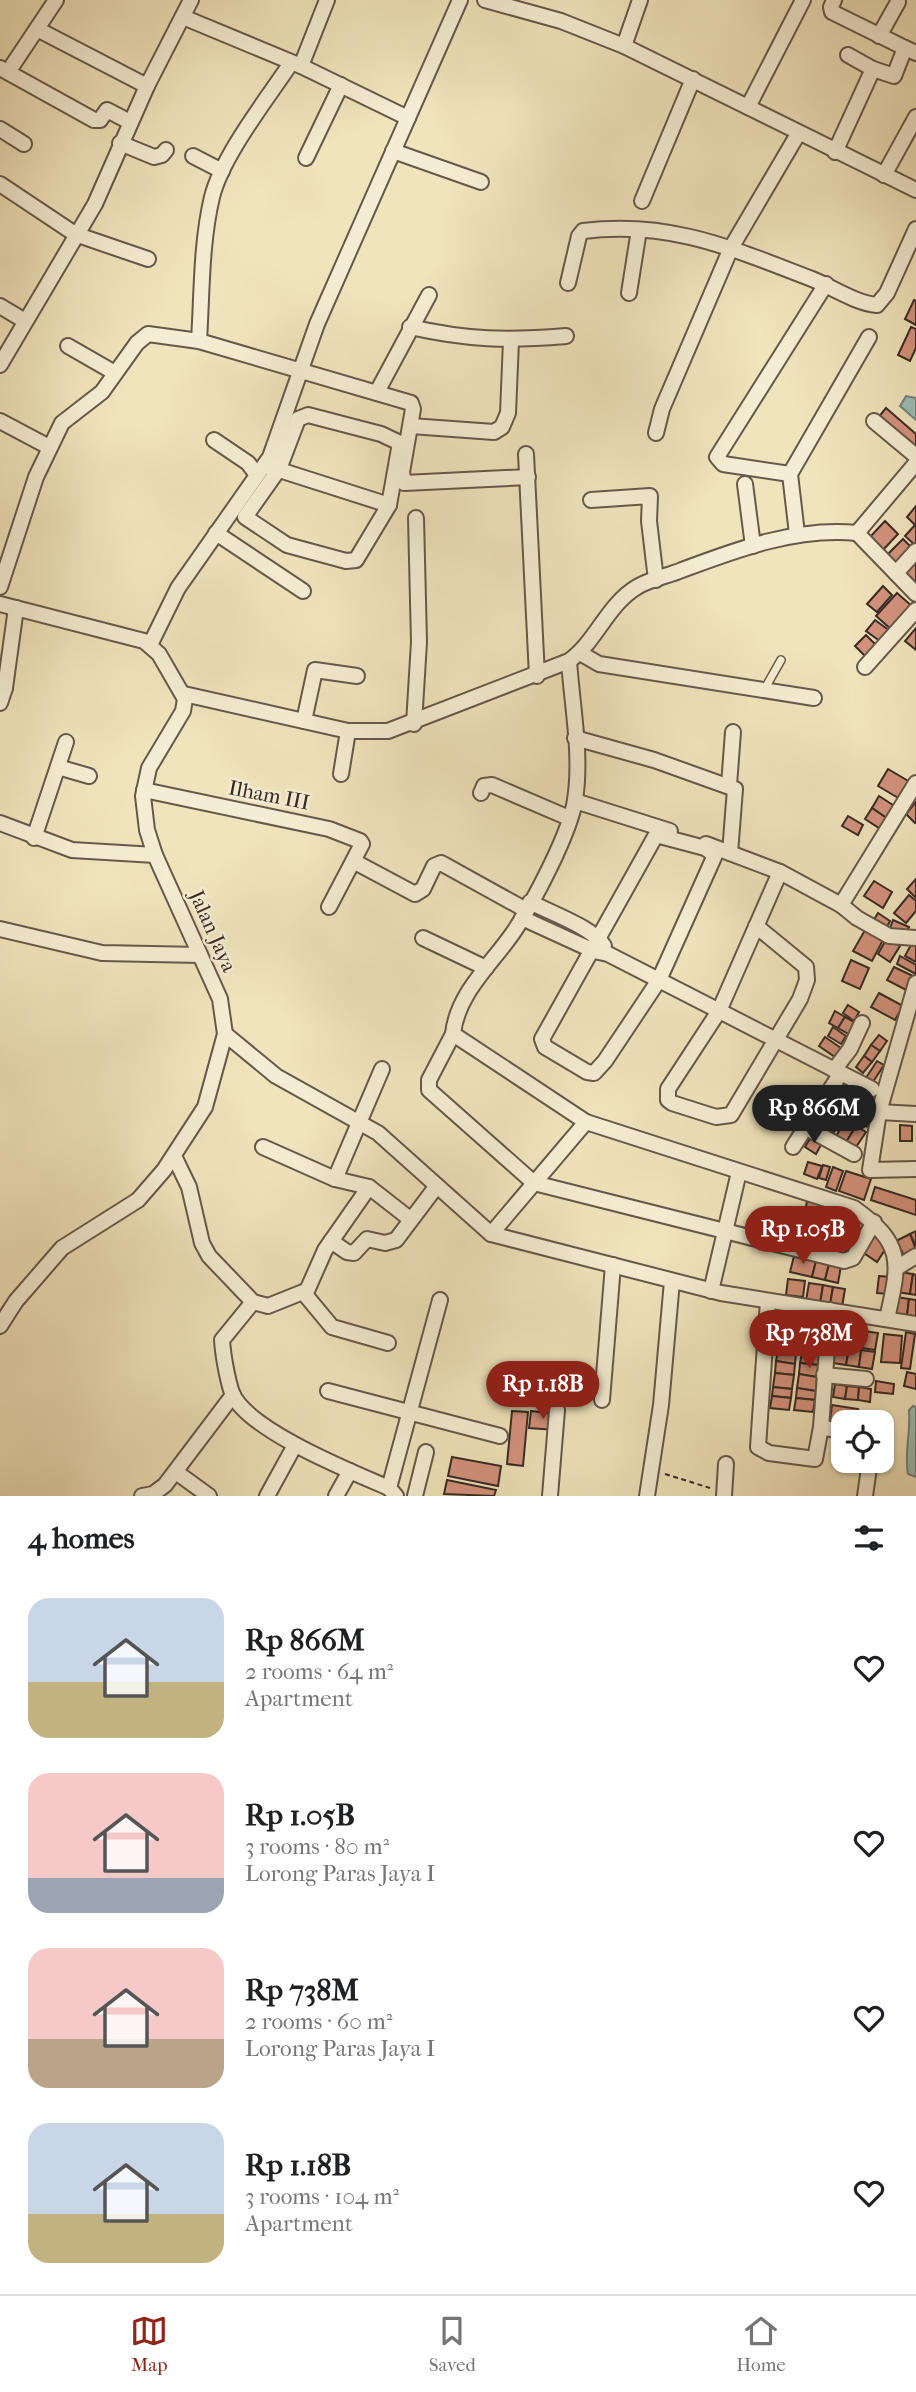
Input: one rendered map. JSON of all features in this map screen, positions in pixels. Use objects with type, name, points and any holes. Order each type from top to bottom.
[{"type":"street","points":[[56,0],[4,70],[94,120],[100,120],[107,110],[130,122]]},
{"type":"street","points":[[0,365],[95,204],[120,143],[191,0]]},
{"type":"street","points":[[199,341],[203,261],[212,196],[222,171],[296,64],[327,0]]},
{"type":"street","points":[[150,645],[178,588],[261,470],[279,436],[346,256],[460,0]]},
{"type":"street","points":[[485,0],[561,20],[624,46],[916,190]]},
{"type":"street","points":[[624,46],[640,0]]},
{"type":"street","points":[[748,107],[803,0]]},
{"type":"street","points":[[834,0],[832,12],[911,50],[894,76],[873,69],[848,55]]},
{"type":"street","points":[[879,36],[898,2]]},
{"type":"street","points":[[183,17],[296,64],[408,118]]},
{"type":"street","points":[[37,29],[147,86]]},
{"type":"street","points":[[835,152],[873,69]]},
{"type":"street","points":[[642,201],[693,79]]},
{"type":"street","points":[[306,158],[341,85]]},
{"type":"street","points":[[884,175],[916,117]]},
{"type":"street","points":[[0,129],[24,144]]},
{"type":"street","points":[[656,433],[662,409],[731,248],[798,134]]},
{"type":"street","points":[[120,143],[158,158],[166,150]]},
{"type":"street","points":[[393,151],[481,182]]},
{"type":"street","points":[[193,156],[222,171]]},
{"type":"street","points":[[0,184],[75,234],[148,259]]},
{"type":"street","points":[[568,283],[582,232],[639,230],[698,236],[826,284],[867,303],[880,304],[916,229]]},
{"type":"street","points":[[629,293],[639,230]]},
{"type":"street","points":[[790,474],[723,464],[717,457],[826,284]]},
{"type":"street","points":[[377,392],[429,295]]},
{"type":"street","points":[[0,306],[25,321]]},
{"type":"street","points":[[410,327],[461,339],[511,341],[566,336]]},
{"type":"street","points":[[0,587],[7,544],[49,447],[67,416],[102,392],[148,334],[199,341],[302,369],[414,405],[402,472],[404,483],[528,477]]},
{"type":"street","points":[[797,534],[790,474],[869,337]]},
{"type":"street","points":[[411,426],[494,432],[502,427],[508,412],[511,341]]},
{"type":"street","points":[[68,346],[115,373]]},
{"type":"street","points":[[312,415],[381,434],[400,443],[389,505],[356,560],[346,561],[304,551],[272,537],[245,517],[279,469],[302,416],[312,415]]},
{"type":"street","points":[[0,421],[49,447]]},
{"type":"street","points":[[874,421],[916,456]]},
{"type":"street","points":[[214,440],[261,470],[279,469],[389,505]]},
{"type":"street","points":[[526,454],[537,676]]},
{"type":"street","points":[[857,533],[916,463]]},
{"type":"street","points":[[745,484],[753,546]]},
{"type":"street","points":[[591,500],[649,496],[656,580]]},
{"type":"street","points":[[414,724],[419,642],[416,518]]},
{"type":"street","points":[[0,604],[144,641],[159,654],[184,694],[348,731],[388,731],[414,724],[460,703],[537,676],[574,657],[604,618],[636,587],[753,546],[797,534],[832,531],[857,533],[916,594]]},
{"type":"street","points":[[216,533],[303,591]]},
{"type":"street","points":[[896,573],[916,551]]},
{"type":"street","points":[[0,703],[16,608]]},
{"type":"street","points":[[864,667],[916,610]]},
{"type":"street","points":[[574,657],[599,664],[814,698]]},
{"type":"street","points":[[574,657],[575,801],[526,910],[461,1005],[453,1034],[429,1080],[429,1090],[534,1183],[725,1233],[849,1261],[874,1222]]},
{"type":"street","points":[[304,721],[315,670],[358,676]]},
{"type":"street","name":"Jalan Jaya","points":[[0,1326],[16,1301],[62,1248],[138,1200],[174,1156],[205,1107],[225,1034],[220,999],[155,855],[145,819],[144,790],[152,760],[183,710],[184,694]]},
{"type":"street","points":[[341,774],[348,731]]},
{"type":"street","points":[[729,785],[733,732]]},
{"type":"street","points":[[575,738],[735,789],[730,853]]},
{"type":"street","points":[[34,838],[66,742]]},
{"type":"street","points":[[58,767],[89,776]]},
{"type":"street","points":[[481,793],[484,786],[492,785],[569,818]]},
{"type":"street","points":[[841,905],[915,787]]},
{"type":"street","name":"Ilham III","points":[[144,790],[350,836],[362,844],[355,862]]},
{"type":"street","points":[[575,801],[780,872],[841,905],[878,932],[895,939],[916,939]]},
{"type":"street","points":[[0,823],[34,838],[72,850],[155,855]]},
{"type":"street","points":[[656,835],[715,855],[659,980],[606,1061],[594,1073],[587,1072],[541,1043],[601,948],[656,835]]},
{"type":"street","points":[[330,907],[355,862],[413,894],[419,893],[434,866],[441,863],[526,910],[563,936],[601,948]]},
{"type":"street","points":[[756,926],[808,971],[800,999],[731,1115],[722,1118],[672,1103],[668,1100],[668,1089],[719,1011],[756,926],[780,872]]},
{"type":"street","points":[[526,910],[569,922],[601,948],[659,980],[872,1089]]},
{"type":"street","points":[[563,936],[569,922]]},
{"type":"street","points":[[0,929],[102,953],[200,955]]},
{"type":"street","points":[[423,937],[486,968]]},
{"type":"street","points":[[916,983],[879,1112],[870,1170],[916,1169]]},
{"type":"street","points":[[793,1147],[838,1072],[862,1023]]},
{"type":"street","points":[[225,1034],[276,1076],[378,1133],[491,1234],[711,1291],[916,1324]]},
{"type":"street","points":[[453,1034],[586,1122],[855,1208],[874,1222],[885,1235],[898,1267],[887,1320]]},
{"type":"street","points":[[335,1178],[382,1069]]},
{"type":"street","points":[[879,1112],[916,1114]]},
{"type":"street","points":[[491,1234],[586,1122]]},
{"type":"street","points":[[805,1127],[854,1153]]},
{"type":"street","points":[[263,1147],[335,1178],[369,1187],[410,1219]]},
{"type":"street","points":[[174,1156],[189,1187],[202,1243],[209,1256],[253,1302],[268,1306],[299,1292],[306,1293],[332,1327],[388,1343]]},
{"type":"street","points":[[711,1291],[739,1172]]},
{"type":"street","points":[[306,1293],[317,1263],[369,1187]]},
{"type":"street","points":[[331,1241],[347,1252],[354,1253],[367,1239],[385,1243],[396,1240],[436,1187]]},
{"type":"street","points":[[898,1267],[916,1256]]},
{"type":"street","points":[[602,1400],[613,1265]]},
{"type":"street","points":[[898,1267],[916,1269]]},
{"type":"street","points":[[648,1496],[672,1281]]},
{"type":"street","points":[[253,1302],[222,1340],[233,1395],[262,1423],[295,1445],[392,1492],[440,1300]]},
{"type":"street","points":[[768,1301],[758,1447],[769,1453],[815,1460],[821,1427],[830,1310]]},
{"type":"street","points":[[824,1375],[866,1380]]},
{"type":"street","points":[[328,1391],[500,1436]]},
{"type":"street","points":[[142,1496],[160,1490],[233,1395]]},
{"type":"street","points":[[550,1496],[557,1410]]},
{"type":"street","points":[[821,1427],[831,1429]]},
{"type":"street","points":[[267,1496],[295,1445]]},
{"type":"street","points":[[415,1496],[426,1452]]},
{"type":"street","points":[[724,1495],[726,1464]]},
{"type":"street","points":[[336,1496],[349,1471]]},
{"type":"street","points":[[176,1472],[209,1496]]},
{"type":"street","points":[[865,1496],[868,1473]]},
{"type":"lane","points":[[764,691],[780,660]]},
{"type":"path","points":[[651,1469],[724,1495]]},
{"type":"water","points":[[906,396],[916,398],[916,420],[900,406]]},
{"type":"water","points":[[913,1406],[916,1407],[916,1477],[908,1474],[907,1466],[909,1410]]},
{"type":"building","points":[[914,300],[916,301],[916,325],[905,319]]},
{"type":"building","points":[[911,327],[916,329],[916,348],[910,361],[898,355]]},
{"type":"building","points":[[886,408],[916,434],[916,452],[877,419]]},
{"type":"building","points":[[916,506],[916,546],[905,536],[915,525],[907,517]]},
{"type":"building","points":[[885,521],[898,534],[883,550],[870,537]]},
{"type":"building","points":[[903,539],[915,551],[899,566],[887,555]]},
{"type":"building","points":[[916,556],[916,584],[915,585],[902,571]]},
{"type":"building","points":[[883,586],[892,595],[877,612],[867,604]]},
{"type":"building","points":[[897,593],[913,607],[892,630],[876,616]]},
{"type":"building","points":[[875,620],[890,631],[881,642],[866,631]]},
{"type":"building","points":[[916,628],[916,650],[905,641]]},
{"type":"building","points":[[866,635],[877,646],[866,657],[855,646]]},
{"type":"building","points":[[888,769],[910,782],[900,799],[878,786]]},
{"type":"building","points":[[879,796],[896,807],[888,819],[872,808]]},
{"type":"building","points":[[916,802],[916,822],[915,823],[906,814]]},
{"type":"building","points":[[872,808],[888,819],[882,830],[865,819]]},
{"type":"building","points":[[848,816],[863,825],[858,835],[842,826]]},
{"type":"building","points":[[916,879],[916,898],[907,889]]},
{"type":"building","points":[[874,881],[892,892],[883,908],[864,896]]},
{"type":"building","points":[[909,895],[916,901],[916,911],[906,923],[894,913]]},
{"type":"building","points":[[878,913],[890,921],[885,931],[872,923]]},
{"type":"building","points":[[893,920],[909,927],[904,937],[889,931]]},
{"type":"building","points":[[865,930],[883,940],[872,961],[853,951]]},
{"type":"building","points":[[887,938],[900,946],[890,962],[878,954]]},
{"type":"building","points":[[913,941],[916,942],[916,962],[905,956]]},
{"type":"building","points":[[900,956],[916,965],[916,974],[897,964]]},
{"type":"building","points":[[851,960],[869,968],[860,989],[842,981]]},
{"type":"building","points":[[894,967],[913,976],[906,990],[887,980]]},
{"type":"building","points":[[879,993],[903,1006],[895,1020],[871,1007]]},
{"type":"building","points":[[848,1005],[859,1012],[854,1021],[843,1013]]},
{"type":"building","points":[[835,1011],[845,1017],[838,1028],[829,1023]]},
{"type":"building","points":[[845,1017],[858,1024],[852,1036],[838,1028]]},
{"type":"building","points":[[833,1027],[846,1036],[841,1044],[828,1036]]},
{"type":"building","points":[[879,1035],[887,1041],[880,1051],[871,1045]]},
{"type":"building","points":[[825,1037],[841,1048],[835,1057],[819,1046]]},
{"type":"building","points":[[871,1045],[880,1051],[872,1062],[864,1056]]},
{"type":"building","points":[[864,1056],[872,1062],[863,1073],[856,1067]]},
{"type":"building","points":[[877,1061],[884,1065],[871,1085],[864,1081]]},
{"type":"building","points":[[849,1089],[858,1095],[852,1106],[842,1100]]},
{"type":"building","points":[[858,1095],[872,1103],[865,1114],[852,1106]]},
{"type":"building","points":[[839,1102],[851,1108],[847,1117],[835,1111]]},
{"type":"building","points":[[851,1108],[872,1118],[868,1127],[847,1117]]},
{"type":"building","points":[[833,1115],[841,1120],[834,1132],[826,1127]]},
{"type":"building","points":[[846,1119],[856,1126],[845,1144],[835,1138]]},
{"type":"building","points":[[900,1125],[912,1126],[912,1141],[900,1141]]},
{"type":"building","points":[[856,1126],[866,1132],[854,1150],[845,1144]]},
{"type":"building","points":[[811,1137],[822,1143],[816,1154],[805,1147]]},
{"type":"building","points":[[808,1162],[822,1166],[817,1179],[804,1174]]},
{"type":"building","points":[[823,1165],[830,1167],[826,1180],[819,1178]]},
{"type":"building","points":[[833,1167],[843,1171],[836,1191],[826,1187]]},
{"type":"building","points":[[846,1171],[871,1179],[864,1200],[839,1191]]},
{"type":"building","points":[[875,1187],[916,1200],[916,1215],[871,1200]]},
{"type":"building","points":[[807,1201],[820,1203],[818,1214],[805,1212]]},
{"type":"building","points":[[820,1203],[831,1205],[829,1216],[818,1214]]},
{"type":"building","points":[[833,1207],[845,1209],[843,1222],[830,1220]]},
{"type":"building","points":[[846,1212],[860,1215],[858,1225],[844,1223]]},
{"type":"building","points":[[806,1217],[816,1219],[815,1228],[804,1226]]},
{"type":"building","points":[[816,1219],[827,1221],[826,1230],[815,1228]]},
{"type":"building","points":[[827,1221],[843,1223],[841,1233],[826,1230]]},
{"type":"building","points":[[801,1228],[814,1231],[810,1248],[797,1245]]},
{"type":"building","points":[[814,1231],[826,1233],[822,1251],[810,1248]]},
{"type":"building","points":[[916,1231],[916,1246],[910,1234]]},
{"type":"building","points":[[826,1233],[838,1236],[834,1253],[822,1251]]},
{"type":"building","points":[[869,1233],[888,1245],[877,1262],[858,1249]]},
{"type":"building","points":[[910,1234],[916,1250],[905,1257],[896,1241]]},
{"type":"building","points":[[838,1236],[857,1237],[855,1250],[846,1249],[845,1256],[834,1253]]},
{"type":"building","points":[[794,1256],[816,1261],[812,1277],[790,1272]]},
{"type":"building","points":[[816,1261],[829,1264],[825,1280],[812,1277]]},
{"type":"building","points":[[829,1264],[841,1266],[838,1283],[825,1280]]},
{"type":"building","points":[[900,1272],[913,1274],[910,1294],[897,1292]]},
{"type":"building","points":[[913,1274],[916,1275],[916,1295],[910,1294]]},
{"type":"building","points":[[879,1276],[891,1277],[888,1294],[877,1293]]},
{"type":"building","points":[[788,1279],[805,1281],[803,1297],[786,1295]]},
{"type":"building","points":[[809,1283],[823,1285],[820,1304],[806,1301]]},
{"type":"building","points":[[823,1285],[833,1287],[830,1305],[820,1304]]},
{"type":"building","points":[[833,1287],[845,1289],[842,1307],[830,1305]]},
{"type":"building","points":[[897,1297],[909,1299],[907,1316],[894,1315]]},
{"type":"building","points":[[909,1299],[916,1300],[916,1318],[907,1316]]},
{"type":"building","points":[[781,1321],[800,1323],[798,1342],[779,1340]]},
{"type":"building","points":[[805,1323],[824,1325],[822,1344],[803,1341]]},
{"type":"building","points":[[834,1329],[849,1331],[848,1344],[833,1343]]},
{"type":"building","points":[[853,1329],[864,1331],[862,1348],[851,1346]]},
{"type":"building","points":[[864,1331],[878,1333],[875,1350],[862,1348]]},
{"type":"building","points":[[906,1332],[915,1334],[910,1369],[901,1368]]},
{"type":"building","points":[[884,1334],[902,1336],[900,1363],[881,1362]]},
{"type":"building","points":[[779,1340],[798,1342],[796,1353],[778,1351]]},
{"type":"building","points":[[803,1341],[822,1344],[820,1355],[802,1353]]},
{"type":"building","points":[[835,1346],[849,1348],[846,1365],[833,1363]]},
{"type":"building","points":[[849,1348],[861,1350],[859,1367],[846,1365]]},
{"type":"building","points":[[861,1350],[875,1352],[872,1369],[859,1367]]},
{"type":"building","points":[[778,1351],[796,1353],[795,1364],[776,1361]]},
{"type":"building","points":[[802,1353],[820,1355],[819,1365],[800,1363]]},
{"type":"building","points":[[776,1361],[795,1364],[794,1375],[775,1373]]},
{"type":"building","points":[[800,1363],[819,1365],[817,1377],[799,1374]]},
{"type":"building","points":[[907,1372],[916,1374],[916,1389],[904,1386]]},
{"type":"building","points":[[775,1373],[794,1375],[792,1389],[773,1387]]},
{"type":"building","points":[[799,1374],[817,1377],[816,1391],[797,1388]]},
{"type":"building","points":[[876,1381],[894,1384],[893,1394],[875,1392]]},
{"type":"building","points":[[835,1384],[847,1386],[845,1399],[833,1397]]},
{"type":"building","points":[[847,1386],[859,1387],[858,1400],[845,1399]]},
{"type":"building","points":[[773,1387],[792,1389],[791,1398],[772,1396]]},
{"type":"building","points":[[859,1387],[871,1389],[870,1402],[858,1400]]},
{"type":"building","points":[[797,1388],[816,1391],[815,1400],[796,1398]]},
{"type":"building","points":[[772,1396],[791,1398],[789,1410],[770,1408]]},
{"type":"building","points":[[796,1398],[815,1400],[813,1412],[794,1410]]},
{"type":"building","points":[[832,1405],[858,1409],[858,1410],[831,1410]]},
{"type":"building","points":[[512,1411],[528,1412],[523,1466],[507,1464]]},
{"type":"building","points":[[531,1411],[556,1414],[555,1430],[529,1428]]},
{"type":"building","points":[[452,1457],[501,1466],[498,1486],[448,1476]]},
{"type":"building","points":[[447,1480],[496,1490],[494,1496],[444,1494]]}]
